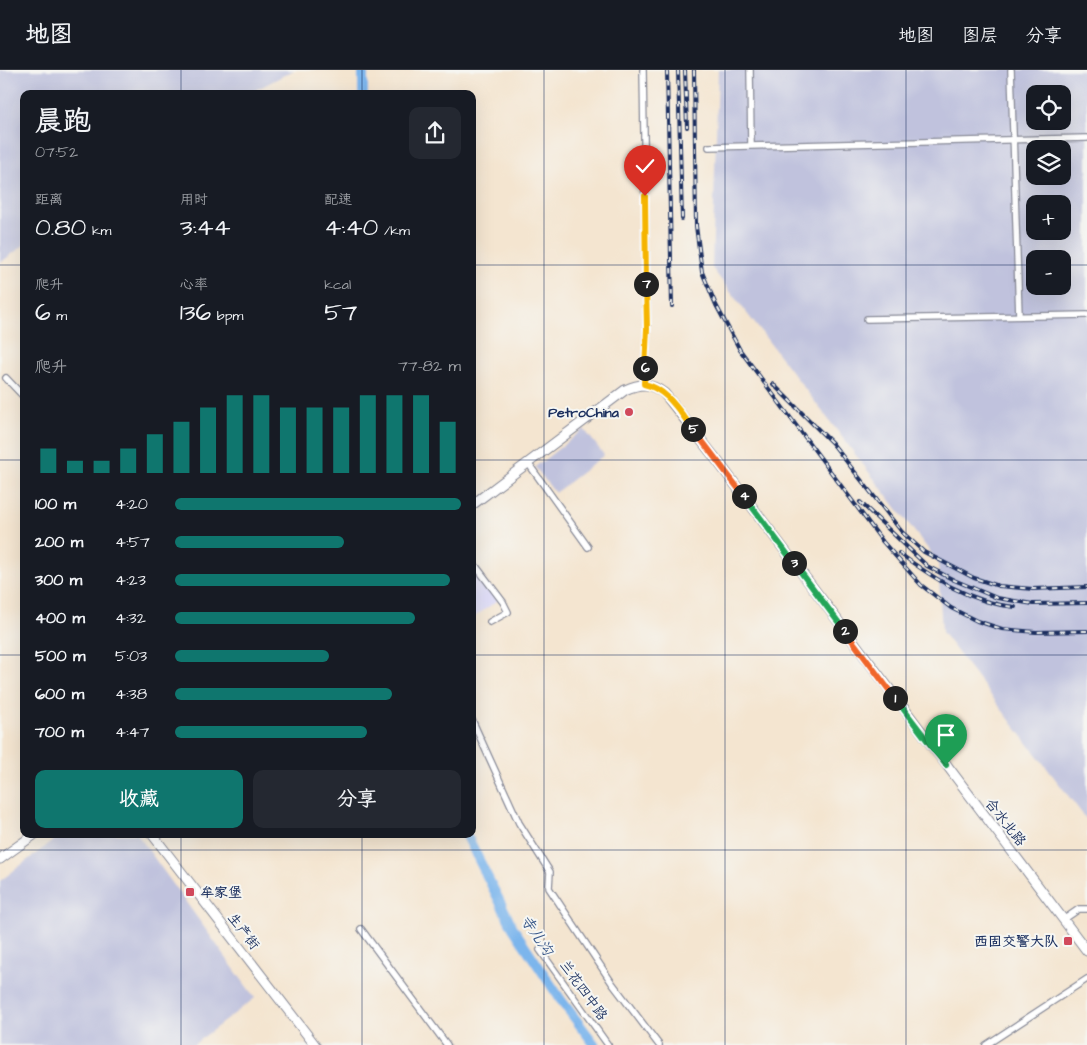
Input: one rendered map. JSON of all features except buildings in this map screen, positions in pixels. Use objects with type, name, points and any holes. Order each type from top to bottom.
[{"type":"street","points":[[476,502],[616,395],[644,384],[647,329],[643,70]]},
{"type":"street","points":[[750,70],[751,146]]},
{"type":"street","points":[[1011,70],[1018,316]]},
{"type":"street","points":[[709,147],[1087,138]]},
{"type":"street","points":[[867,320],[1087,315]]},
{"type":"street","points":[[6,378],[20,393]]},
{"type":"street","name":"合水北路","points":[[644,384],[658,388],[670,400],[1087,951]]},
{"type":"street","points":[[528,463],[588,547]]},
{"type":"street","points":[[476,566],[503,602],[508,612],[490,622]]},
{"type":"street","points":[[476,729],[519,823],[550,872],[548,888],[612,982],[659,1045]]},
{"type":"street","points":[[0,859],[29,838]]},
{"type":"street","name":"生产街","points":[[155,838],[315,1045]]},
{"type":"street","points":[[1063,920],[1079,909],[1087,909]]},
{"type":"street","points":[[361,929],[447,1045]]},
{"type":"street","name":"兰花四中路","points":[[540,950],[608,1045]]},
{"type":"street","points":[[986,1045],[1087,979]]},
{"type":"shaded area","points":[[0,70],[294,70],[256,90],[20,90],[20,248],[0,263]]},
{"type":"shaded area","points":[[718,70],[1087,70],[1087,820],[942,632],[938,562],[712,268]]},
{"type":"shaded area","points":[[584,429],[604,455],[555,493],[535,467]]},
{"type":"shaded area","points":[[476,570],[498,600],[476,616]]},
{"type":"shaded area","points":[[57,838],[140,838],[255,998],[193,1045],[0,1045],[0,881]]},
{"type":"waterway","name":"寺儿沟","points":[[363,70],[363,90]]},
{"type":"waterway","name":"寺儿沟","points":[[468,838],[513,928],[561,1000],[595,1045]]},
{"type":"railway","points":[[667,70],[672,306]]},
{"type":"railway","points":[[678,70],[682,219]]},
{"type":"railway","points":[[685,70],[687,127]]},
{"type":"railway","points":[[694,70],[696,226],[702,272],[716,305],[740,350],[883,542],[921,585],[951,608],[977,621],[1002,629],[1036,632],[1087,631]]},
{"type":"railway","points":[[773,384],[832,443],[902,532],[924,552],[974,578],[999,586],[1033,589],[1087,587]]},
{"type":"railway","points":[[860,502],[927,566],[954,580],[997,598],[1033,604],[1087,603]]},
{"type":"railway","points":[[899,553],[939,580],[968,595],[999,605],[1015,607]]},
{"type":"place","name":"PetroChina","points":[[629,412]]},
{"type":"place","name":"牟家堡","points":[[190,892]]},
{"type":"place","name":"西固交警大队","points":[[1068,941]]},
{"type":"route","points":[[645,196],[647,329],[644,384],[658,388],[664,393],[716,459],[946,765]]}]
